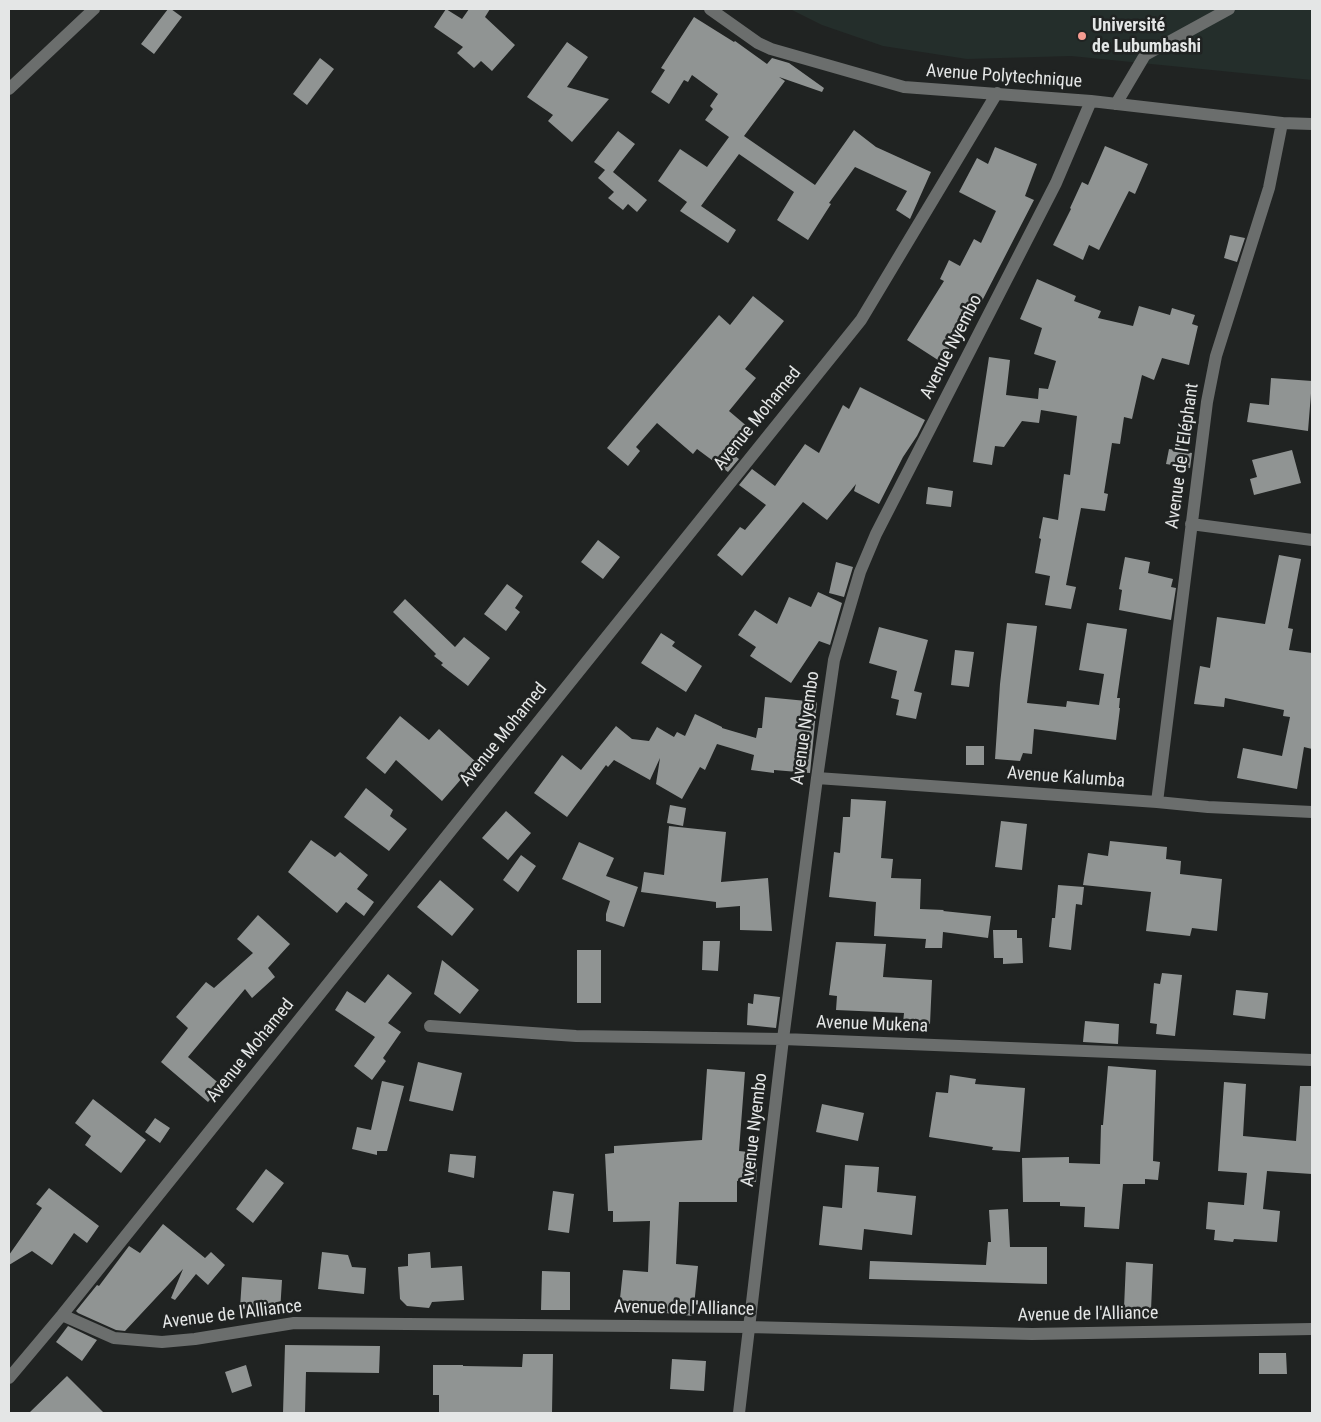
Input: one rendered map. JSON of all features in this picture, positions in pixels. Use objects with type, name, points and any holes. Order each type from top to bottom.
[{"type":"street","points":[[9,89],[94,9]]},
{"type":"street","name":"Avenue Polytechnique","points":[[710,9],[758,43],[785,53],[904,87],[1091,101],[1282,124],[1312,124]]},
{"type":"street","points":[[1116,104],[1146,55],[1229,9]]},
{"type":"street","name":"Avenue Mohamed","points":[[9,1378],[861,320],[997,93]]},
{"type":"street","name":"Avenue Nyembo","points":[[739,1413],[783,1039],[834,660],[860,572],[876,534],[1056,183],[1091,101]]},
{"type":"street","name":"Avenue de l'Eléphant","points":[[1157,802],[1207,402],[1216,356],[1269,188],[1282,124]]},
{"type":"street","points":[[1191,524],[1312,540]]},
{"type":"street","name":"Avenue Kalumba","points":[[817,778],[1208,807],[1312,812]]},
{"type":"street","name":"Avenue Mukena","points":[[430,1026],[576,1036],[783,1039],[1312,1060]]},
{"type":"street","name":"Avenue de l'Alliance","points":[[62,1314],[114,1338],[162,1342],[195,1339],[294,1323],[748,1327],[1032,1334],[1312,1329]]},
{"type":"shaded area","name":"Université de Lubumbashi","points":[[790,9],[1312,9],[1312,80],[1071,56],[967,59],[883,46],[822,25]]},
{"type":"building","points":[[168,9],[182,17],[154,54],[141,44]]},
{"type":"building","points":[[446,9],[462,19],[469,9],[490,9],[485,17],[515,45],[492,71],[481,61],[474,68],[457,53],[463,47],[434,27]]},
{"type":"building","points":[[694,17],[735,41],[767,64],[772,58],[789,63],[824,88],[822,92],[779,77],[785,81],[744,136],[815,185],[854,130],[876,147],[931,172],[910,219],[896,210],[907,191],[855,167],[829,203],[831,204],[808,240],[777,220],[794,192],[739,154],[701,206],[736,230],[728,243],[680,211],[687,202],[658,181],[680,149],[707,167],[729,137],[705,120],[713,109],[710,106],[718,94],[692,75],[688,82],[684,80],[669,104],[651,92],[665,70],[661,68]]},
{"type":"building","points":[[567,42],[588,57],[567,87],[609,99],[572,142],[548,121],[553,115],[527,97]]},
{"type":"building","points":[[320,58],[334,69],[307,105],[293,94]]},
{"type":"building","points":[[618,131],[635,144],[613,172],[647,200],[637,212],[628,204],[623,210],[608,198],[614,192],[598,178],[605,170],[594,162]]},
{"type":"building","points":[[1105,146],[1148,164],[1135,194],[1129,191],[1099,250],[1089,245],[1083,260],[1053,245],[1082,182],[1088,185]]},
{"type":"building","points":[[995,147],[1037,164],[1025,196],[1034,200],[982,301],[979,300],[941,362],[907,340],[944,281],[940,279],[949,260],[960,266],[974,239],[981,243],[996,211],[959,192],[977,158],[988,164]]},
{"type":"building","points":[[1230,235],[1245,238],[1237,262],[1224,258]]},
{"type":"building","points":[[1037,279],[1076,296],[1074,301],[1101,311],[1098,318],[1133,326],[1139,306],[1170,315],[1172,308],[1195,315],[1192,324],[1198,326],[1189,365],[1162,358],[1154,380],[1142,375],[1132,419],[1124,417],[1120,444],[1112,443],[1104,493],[1108,494],[1105,511],[1081,508],[1066,585],[1076,587],[1071,609],[1045,605],[1050,576],[1035,573],[1043,517],[1058,520],[1064,474],[1070,475],[1077,416],[1041,410],[1039,423],[1022,421],[1004,447],[995,446],[992,465],[973,462],[989,357],[1010,360],[1006,395],[1038,399],[1039,388],[1048,389],[1056,361],[1034,354],[1042,328],[1020,319]]},
{"type":"building","points":[[753,296],[784,321],[745,369],[756,378],[729,411],[749,428],[730,452],[739,459],[728,472],[697,449],[693,454],[657,423],[636,447],[640,451],[628,466],[607,448],[719,315],[730,325]]},
{"type":"building","points":[[1271,378],[1312,381],[1308,431],[1247,422],[1250,403],[1269,405]]},
{"type":"building","points":[[860,387],[925,420],[903,457],[879,504],[854,491],[856,484],[827,520],[803,502],[742,576],[717,555],[740,527],[745,530],[766,505],[739,485],[752,469],[775,486],[805,444],[819,453],[843,405],[849,409]]},
{"type":"building","points":[[1169,449],[1192,453],[1190,468],[1166,464]]},
{"type":"building","points":[[1292,450],[1301,483],[1254,495],[1250,479],[1257,477],[1252,460]]},
{"type":"building","points":[[928,487],[953,491],[951,507],[926,504]]},
{"type":"building","points":[[598,540],[620,557],[603,579],[581,562]]},
{"type":"building","points":[[1279,555],[1301,559],[1288,628],[1293,629],[1289,650],[1312,653],[1312,749],[1304,747],[1297,789],[1237,778],[1243,748],[1282,756],[1290,717],[1283,716],[1284,710],[1225,698],[1224,707],[1194,704],[1200,666],[1210,668],[1217,617],[1265,624]]},
{"type":"building","points":[[1125,557],[1150,562],[1148,573],[1173,579],[1171,587],[1176,588],[1171,620],[1119,610],[1122,590],[1119,589]]},
{"type":"building","points":[[836,562],[853,567],[844,597],[829,593]]},
{"type":"building","points":[[507,584],[523,596],[515,608],[520,612],[506,631],[484,614]]},
{"type":"building","points":[[818,592],[842,603],[830,645],[819,641],[791,683],[750,656],[756,647],[738,635],[755,610],[777,624],[789,597],[811,607]]},
{"type":"building","points":[[405,599],[455,647],[464,637],[490,658],[468,686],[441,665],[443,663],[434,656],[436,654],[393,612]]},
{"type":"building","points":[[1007,623],[1037,626],[1027,703],[1066,707],[1067,701],[1099,705],[1104,674],[1079,670],[1087,623],[1127,629],[1117,698],[1120,698],[1120,708],[1116,740],[1034,729],[1032,754],[1023,753],[1020,761],[995,759],[1000,684]]},
{"type":"building","points":[[879,627],[928,640],[914,691],[922,693],[916,719],[896,715],[899,700],[891,698],[897,671],[869,663]]},
{"type":"building","points":[[661,633],[675,642],[672,646],[702,666],[686,692],[641,663]]},
{"type":"building","points":[[955,650],[974,652],[969,687],[951,685]]},
{"type":"building","points":[[765,697],[817,702],[810,773],[774,770],[774,773],[751,770],[754,755],[717,744],[705,770],[700,767],[682,799],[656,784],[660,758],[650,780],[614,760],[608,767],[606,765],[567,817],[534,793],[562,755],[581,770],[616,726],[632,739],[649,741],[657,727],[674,737],[677,732],[685,736],[695,714],[722,728],[756,738],[758,728],[762,728]]},
{"type":"building","points":[[400,716],[429,740],[439,729],[476,762],[442,801],[396,760],[385,774],[366,758]]},
{"type":"building","points":[[966,746],[984,746],[984,765],[966,765]]},
{"type":"building","points":[[366,788],[393,810],[390,816],[407,829],[389,851],[344,817]]},
{"type":"building","points":[[851,799],[886,801],[881,858],[893,859],[891,878],[921,879],[920,909],[991,916],[988,938],[943,932],[942,948],[925,948],[926,939],[874,936],[876,902],[829,897],[834,852],[840,853],[843,817],[850,817]]},
{"type":"building","points":[[670,805],[686,808],[683,826],[667,823]]},
{"type":"building","points":[[506,811],[531,833],[508,860],[482,838]]},
{"type":"building","points":[[1001,821],[1027,824],[1022,870],[995,867]]},
{"type":"building","points":[[669,826],[726,832],[721,882],[768,878],[772,931],[740,930],[740,906],[716,908],[716,902],[641,892],[644,872],[664,875]]},
{"type":"building","points":[[311,840],[335,857],[340,852],[368,875],[357,889],[374,902],[364,916],[346,902],[337,913],[288,872]]},
{"type":"building","points":[[1110,841],[1167,847],[1166,859],[1181,861],[1180,874],[1222,879],[1217,931],[1192,928],[1190,936],[1146,931],[1151,892],[1083,885],[1088,853],[1108,856]]},
{"type":"building","points":[[579,842],[614,858],[606,876],[638,887],[624,927],[606,921],[610,901],[562,879]]},
{"type":"building","points":[[521,855],[536,866],[518,892],[503,880]]},
{"type":"building","points":[[440,880],[474,909],[452,936],[417,907]]},
{"type":"building","points":[[1058,885],[1084,887],[1082,905],[1076,904],[1071,950],[1049,947],[1052,918],[1055,918]]},
{"type":"building","points":[[258,915],[290,944],[268,968],[275,977],[252,998],[245,989],[188,1057],[222,1086],[208,1102],[161,1062],[188,1028],[176,1017],[206,982],[214,988],[253,953],[237,939]]},
{"type":"building","points":[[993,930],[1017,930],[1017,938],[1022,938],[1023,963],[1003,964],[1003,958],[994,958]]},
{"type":"building","points":[[703,941],[720,941],[718,971],[702,970]]},
{"type":"building","points":[[836,942],[886,944],[883,977],[932,980],[930,1024],[903,1023],[904,1013],[836,1010],[837,996],[829,995]]},
{"type":"building","points":[[577,950],[601,950],[601,1003],[577,1003]]},
{"type":"building","points":[[442,960],[479,990],[460,1014],[434,994]]},
{"type":"building","points":[[1162,973],[1182,975],[1175,1036],[1156,1034],[1157,1024],[1150,1023],[1154,983],[1160,984]]},
{"type":"building","points":[[388,974],[412,993],[388,1023],[401,1032],[383,1058],[386,1061],[372,1080],[354,1066],[375,1037],[335,1010],[347,991],[365,1003]]},
{"type":"building","points":[[1236,990],[1268,993],[1265,1019],[1233,1015]]},
{"type":"building","points":[[754,994],[780,997],[776,1028],[747,1025],[748,1003],[753,1004]]},
{"type":"building","points":[[1085,1021],[1119,1024],[1118,1044],[1083,1042]]},
{"type":"building","points":[[418,1062],[462,1073],[453,1111],[409,1101]]},
{"type":"building","points":[[1108,1066],[1156,1070],[1153,1161],[1160,1162],[1158,1180],[1145,1179],[1145,1184],[1123,1184],[1119,1229],[1084,1227],[1085,1207],[1060,1206],[1060,1202],[1023,1202],[1022,1158],[1069,1157],[1069,1163],[1100,1164],[1101,1125],[1103,1125]]},
{"type":"building","points":[[707,1069],[745,1072],[739,1151],[758,1153],[756,1182],[737,1181],[737,1202],[679,1202],[676,1264],[698,1266],[693,1316],[619,1308],[623,1270],[648,1272],[650,1221],[613,1222],[613,1211],[608,1211],[605,1154],[614,1153],[614,1146],[702,1140]]},
{"type":"building","points":[[950,1075],[976,1079],[975,1084],[1025,1088],[1020,1152],[992,1150],[993,1147],[929,1137],[936,1092],[948,1093]]},
{"type":"building","points":[[382,1081],[404,1086],[387,1151],[377,1151],[377,1155],[352,1149],[357,1127],[371,1130]]},
{"type":"building","points":[[1224,1082],[1246,1084],[1243,1136],[1296,1141],[1300,1086],[1312,1086],[1312,1174],[1267,1171],[1263,1209],[1280,1211],[1277,1242],[1234,1239],[1233,1242],[1214,1240],[1215,1230],[1206,1229],[1208,1202],[1244,1205],[1247,1173],[1218,1171]]},
{"type":"building","points":[[93,1099],[146,1140],[121,1173],[85,1145],[91,1136],[75,1123]]},
{"type":"building","points":[[822,1104],[864,1113],[858,1141],[816,1132]]},
{"type":"building","points":[[155,1118],[170,1128],[160,1143],[145,1132]]},
{"type":"building","points":[[450,1154],[476,1156],[474,1178],[448,1172]]},
{"type":"building","points":[[845,1165],[879,1167],[877,1192],[916,1196],[912,1235],[864,1229],[862,1250],[819,1245],[823,1206],[842,1208]]},
{"type":"building","points":[[266,1169],[284,1183],[253,1223],[236,1209]]},
{"type":"building","points":[[49,1188],[99,1226],[87,1243],[74,1233],[52,1265],[32,1251],[9,1265],[9,1255],[42,1208],[36,1204]]},
{"type":"building","points":[[553,1191],[574,1194],[569,1233],[548,1230]]},
{"type":"building","points":[[1008,1209],[1010,1247],[1047,1247],[1047,1284],[869,1279],[870,1261],[986,1265],[988,1242],[991,1242],[989,1210]]},
{"type":"building","points":[[163,1224],[205,1258],[211,1252],[225,1265],[208,1285],[196,1274],[175,1300],[171,1298],[183,1269],[125,1331],[116,1330],[78,1313],[76,1311],[97,1285],[99,1286],[129,1246],[140,1253]]},
{"type":"building","points":[[322,1252],[348,1255],[352,1267],[366,1268],[364,1294],[318,1289]]},
{"type":"building","points":[[430,1252],[431,1268],[462,1266],[464,1300],[432,1302],[429,1308],[407,1306],[400,1299],[398,1267],[408,1266],[408,1254]]},
{"type":"building","points":[[1126,1262],[1153,1264],[1151,1310],[1124,1308]]},
{"type":"building","points":[[542,1271],[570,1272],[570,1310],[541,1310]]},
{"type":"building","points":[[242,1277],[282,1280],[280,1312],[240,1308]]},
{"type":"building","points":[[68,1326],[97,1340],[82,1361],[56,1342]]},
{"type":"building","points":[[285,1345],[380,1346],[379,1373],[306,1372],[305,1413],[283,1413]]},
{"type":"building","points":[[1259,1353],[1286,1353],[1287,1374],[1259,1374]]},
{"type":"building","points":[[523,1354],[553,1354],[552,1413],[439,1413],[439,1395],[433,1395],[433,1365],[522,1367]]},
{"type":"building","points":[[672,1359],[706,1361],[704,1391],[670,1389]]},
{"type":"building","points":[[246,1365],[252,1386],[232,1393],[225,1372]]},
{"type":"building","points":[[67,1376],[104,1413],[29,1413]]},
{"type":"place","name":"Université de Lubumbashi","points":[[1082,36]]}]
